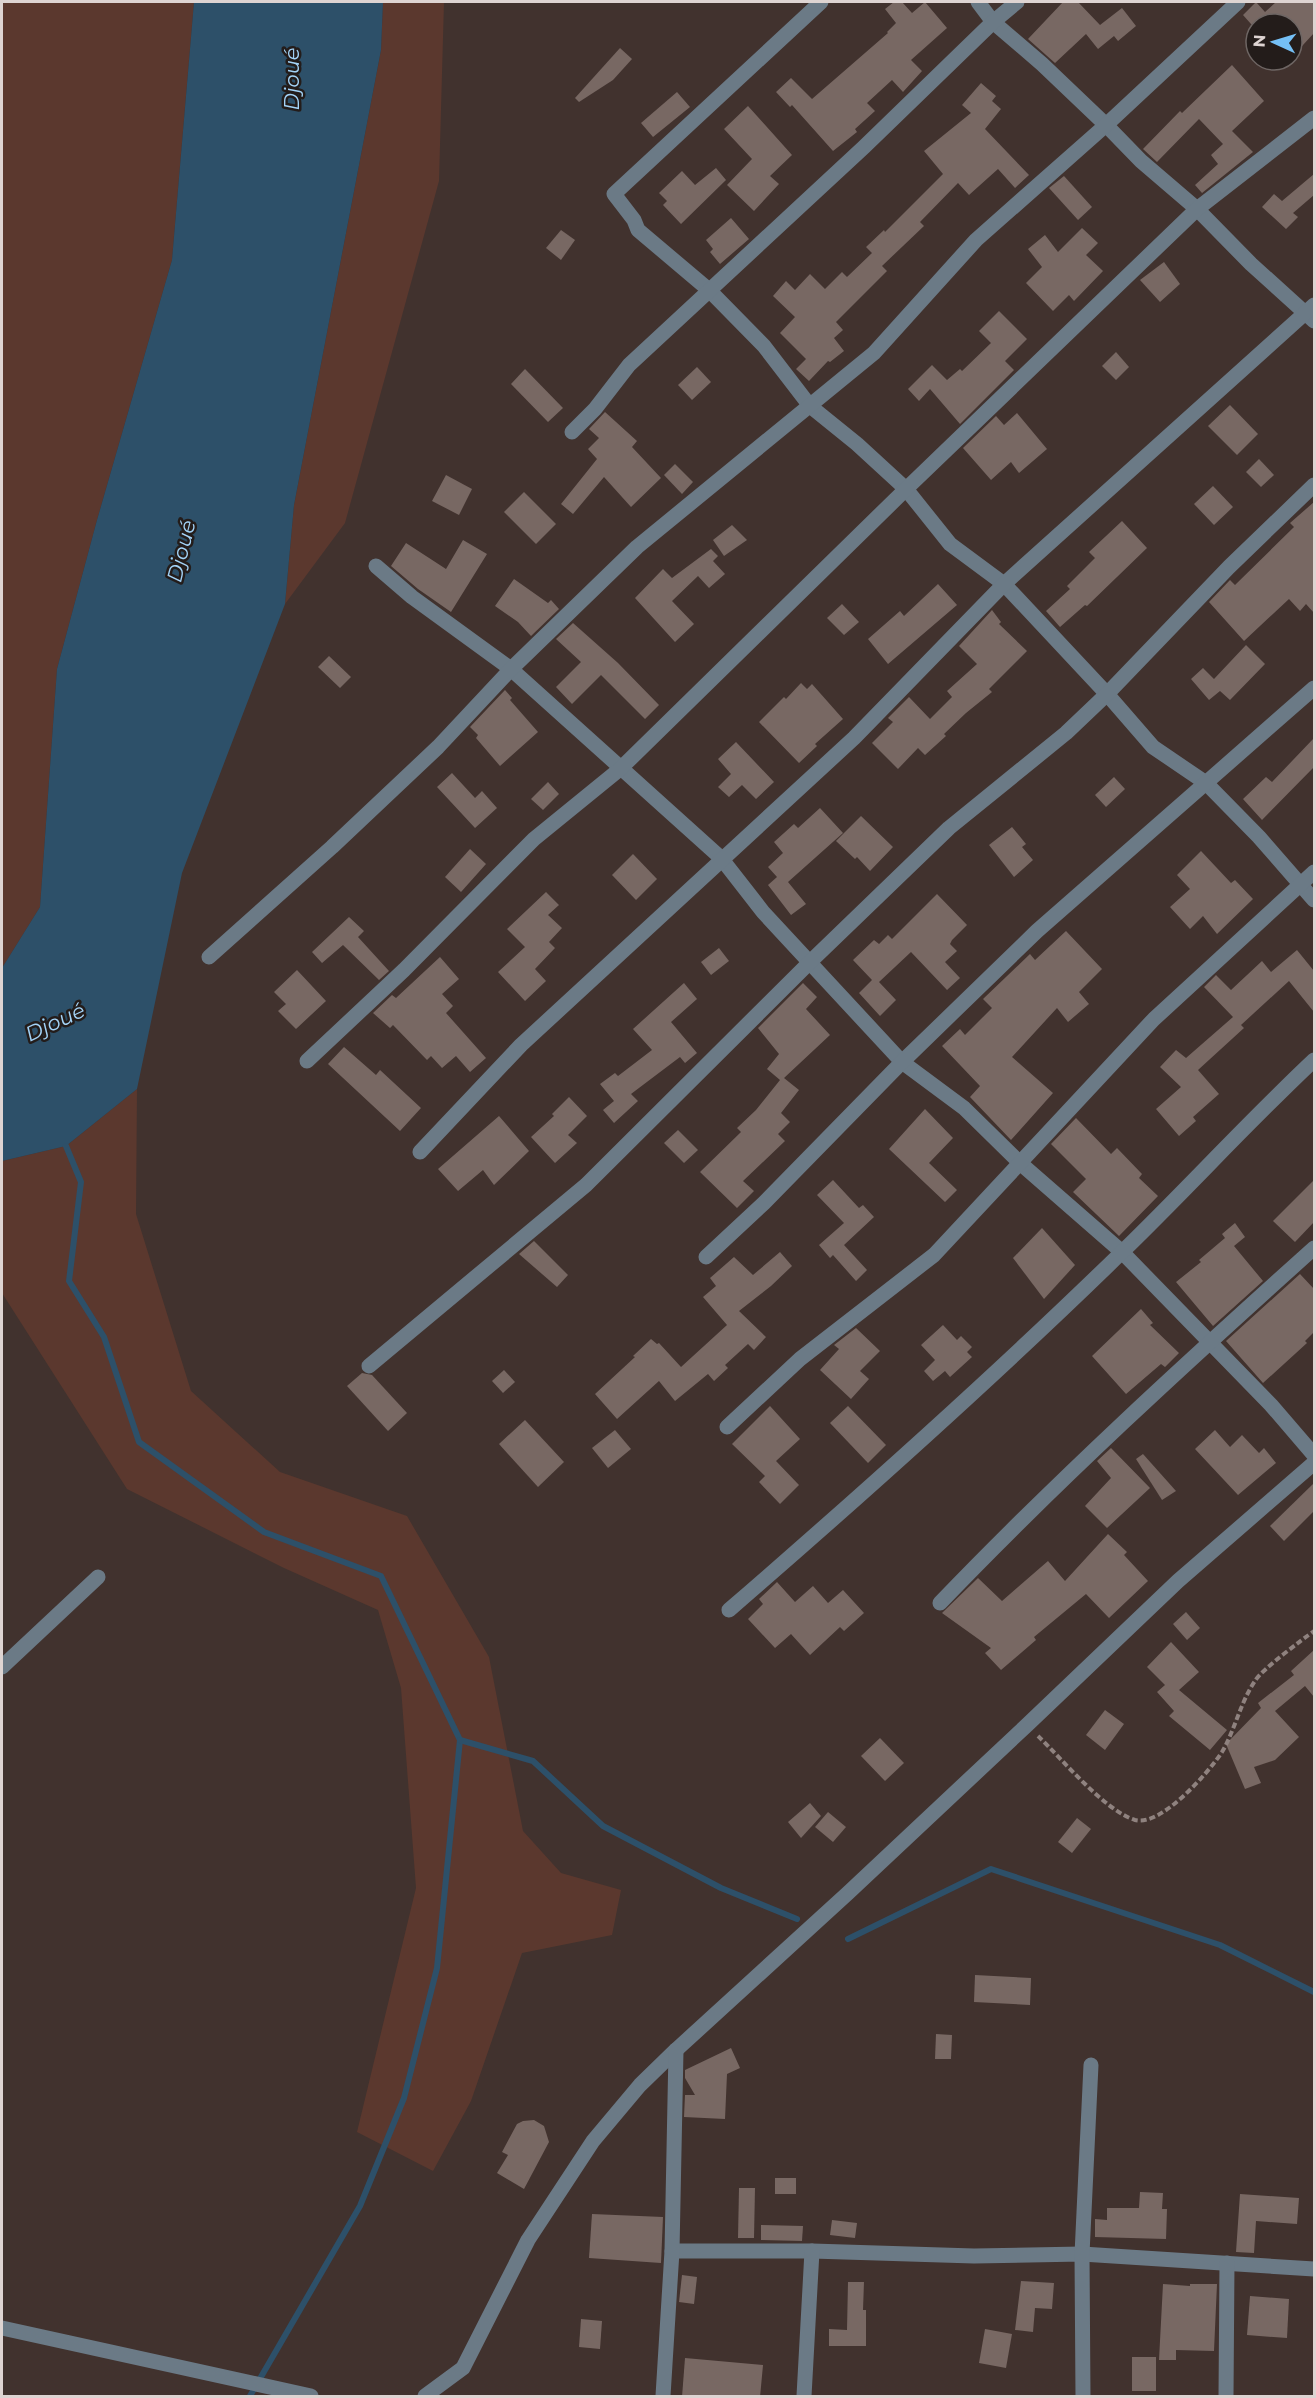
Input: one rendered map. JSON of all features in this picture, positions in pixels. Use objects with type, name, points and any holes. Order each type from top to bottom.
[{"type":"street","points":[[821,2],[615,195],[639,230],[709,290],[764,346],[810,406],[906,489],[950,544],[1004,584],[1154,747],[1206,783],[1259,837],[1314,900]]},
{"type":"street","points":[[420,1152],[521,1045],[854,738],[1004,584],[1312,313],[1251,264],[1197,209],[1141,161],[1106,125],[993,22],[978,2]]},
{"type":"street","points":[[572,432],[595,409],[629,365],[1017,2]]},
{"type":"street","points":[[209,957],[430,755],[511,669],[637,547],[874,353],[976,240],[1106,125],[1238,2]]},
{"type":"street","points":[[307,1061],[404,970],[534,839],[620,769],[1197,209],[1314,118]]},
{"type":"street","points":[[369,1366],[586,1185],[809,963],[949,828],[1066,733],[1107,694],[1229,567],[1314,485]]},
{"type":"street","points":[[376,566],[412,597],[511,669],[722,858],[763,912],[902,1062],[964,1108],[1020,1163],[1122,1252],[1270,1405],[1314,1455]]},
{"type":"street","points":[[706,1257],[764,1203],[902,1062],[1037,931],[1314,688]]},
{"type":"street","points":[[727,1427],[800,1359],[934,1255],[1154,1019],[1314,872]]},
{"type":"street","points":[[729,1610],[882,1477],[1122,1252],[1252,1118],[1314,1060]]},
{"type":"street","points":[[940,1603],[1006,1534],[1209,1343],[1314,1248]]},
{"type":"street","points":[[425,2397],[463,2367],[528,2240],[593,2141],[640,2085],[848,1893],[1178,1581],[1314,1463]]},
{"type":"street","points":[[2,1667],[98,1577]]},
{"type":"street","points":[[663,2397],[672,2251],[676,2050]]},
{"type":"street","points":[[1083,2397],[1082,2254],[1091,2065]]},
{"type":"street","points":[[672,2251],[812,2251],[974,2256],[1082,2254],[1314,2269]]},
{"type":"street","points":[[804,2397],[812,2251]]},
{"type":"street","points":[[1226,2397],[1227,2263]]},
{"type":"street","points":[[2,2328],[311,2397]]},
{"type":"path","points":[[1027,1725],[1105,1802],[1135,1820],[1147,1821],[1160,1816],[1185,1796],[1221,1752],[1256,1679],[1314,1631]]},
{"type":"shaded area","points":[[2,2],[194,2],[172,260],[97,520],[57,669],[40,907],[2,968]]},
{"type":"shaded area","points":[[383,2],[444,2],[439,181],[345,523],[285,604],[294,505],[381,50]]},
{"type":"shaded area","points":[[137,1089],[136,1214],[191,1391],[280,1472],[407,1516],[489,1657],[523,1831],[561,1873],[621,1890],[612,1935],[522,1953],[471,2101],[433,2171],[357,2132],[416,1888],[401,1688],[378,1610],[284,1568],[127,1489],[2,1293],[2,1161],[66,1146]]},
{"type":"water","name":"Djoué","points":[[194,2],[383,2],[381,50],[294,505],[285,604],[182,873],[137,1089],[66,1146],[2,1161],[2,968],[40,907],[57,669],[97,520],[172,260]]},
{"type":"building","points":[[894,2],[902,2],[912,13],[925,2],[947,28],[911,60],[922,71],[903,92],[892,80],[867,103],[875,111],[855,129],[857,132],[833,151],[792,105],[790,107],[776,92],[791,78],[812,99],[888,33],[896,23],[885,9]]},
{"type":"building","points":[[1063,2],[1078,2],[1100,25],[1122,8],[1136,26],[1118,41],[1114,36],[1098,49],[1086,34],[1055,63],[1028,39]]},
{"type":"building","points":[[1256,2],[1265,12],[1246,12]]},
{"type":"building","points":[[1276,2],[1314,2],[1314,33],[1304,44],[1304,12],[1265,12]]},
{"type":"building","points":[[620,48],[632,59],[613,80],[579,102],[575,98]]},
{"type":"building","points":[[1232,65],[1264,101],[1232,131],[1253,152],[1202,193],[1195,185],[1218,164],[1211,155],[1223,144],[1199,119],[1157,162],[1143,149],[1180,111],[1182,113]]},
{"type":"building","points":[[981,83],[996,96],[992,101],[1001,109],[985,129],[1029,175],[1015,188],[998,169],[969,195],[958,183],[920,222],[924,226],[882,266],[887,271],[836,322],[843,330],[834,338],[844,351],[830,362],[828,361],[809,381],[796,369],[806,359],[780,333],[795,317],[773,296],[786,281],[795,290],[810,274],[825,289],[842,272],[847,277],[872,253],[866,247],[884,230],[885,232],[943,174],[924,151],[971,113],[962,105]]},
{"type":"building","points":[[677,92],[690,107],[653,137],[641,123]]},
{"type":"building","points":[[748,106],[792,155],[770,176],[779,184],[754,211],[727,185],[752,159],[724,129]]},
{"type":"building","points":[[716,168],[726,180],[681,224],[663,205],[667,201],[659,193],[682,171],[695,185]]},
{"type":"building","points":[[1314,174],[1314,195],[1293,213],[1298,217],[1286,229],[1262,207],[1274,194],[1282,201]]},
{"type":"building","points":[[1064,176],[1092,207],[1078,220],[1049,188]]},
{"type":"building","points":[[731,218],[749,239],[720,264],[710,252],[713,249],[706,240]]},
{"type":"building","points":[[1082,228],[1098,243],[1086,255],[1103,271],[1074,301],[1069,295],[1053,311],[1026,283],[1042,267],[1028,249],[1045,235],[1058,252]]},
{"type":"building","points":[[561,230],[575,240],[561,260],[546,248]]},
{"type":"building","points":[[1164,262],[1180,284],[1160,302],[1140,280]]},
{"type":"building","points":[[999,311],[1027,339],[1005,361],[1014,370],[960,424],[930,389],[919,401],[908,389],[932,365],[947,380],[960,369],[962,371],[991,343],[979,331]]},
{"type":"building","points":[[1116,352],[1129,367],[1116,380],[1102,366]]},
{"type":"building","points":[[697,367],[711,382],[692,400],[678,385]]},
{"type":"building","points":[[525,369],[563,408],[548,422],[511,384]]},
{"type":"building","points":[[1230,405],[1258,434],[1237,455],[1208,426]]},
{"type":"building","points":[[605,412],[637,441],[632,447],[661,478],[631,507],[604,477],[573,514],[561,504],[597,459],[588,449],[599,438],[589,429]]},
{"type":"building","points":[[1017,413],[1047,449],[1019,473],[1011,462],[991,480],[963,448],[996,416],[1004,425]]},
{"type":"building","points":[[1259,459],[1274,475],[1261,487],[1246,472]]},
{"type":"building","points":[[675,464],[693,482],[682,494],[664,475]]},
{"type":"building","points":[[446,475],[472,489],[459,515],[432,501]]},
{"type":"building","points":[[1213,486],[1233,507],[1214,525],[1194,504]]},
{"type":"building","points":[[524,492],[556,524],[536,544],[504,512]]},
{"type":"building","points":[[1314,502],[1314,613],[1306,604],[1300,611],[1289,599],[1244,641],[1209,602],[1230,580],[1235,585],[1294,527],[1290,523]]},
{"type":"building","points":[[1122,521],[1147,548],[1087,606],[1085,605],[1060,627],[1046,611],[1070,589],[1067,586],[1095,558],[1089,552]]},
{"type":"building","points":[[732,525],[747,540],[724,556],[713,540]]},
{"type":"building","points":[[463,540],[487,554],[451,612],[418,589],[391,566],[406,543],[446,569]]},
{"type":"building","points":[[711,549],[718,556],[713,561],[725,574],[709,588],[698,576],[672,601],[694,624],[675,642],[635,598],[663,569],[672,578]]},
{"type":"building","points":[[514,579],[548,603],[551,600],[559,609],[531,636],[518,622],[495,606]]},
{"type":"building","points":[[938,584],[957,605],[888,664],[868,639],[900,611],[904,616]]},
{"type":"building","points":[[842,604],[859,622],[844,635],[827,618]]},
{"type":"building","points":[[992,610],[1001,622],[999,624],[1027,651],[989,689],[992,692],[944,734],[946,736],[925,755],[918,748],[898,769],[872,743],[893,722],[888,718],[909,697],[930,719],[952,697],[947,691],[977,664],[959,646]]},
{"type":"building","points":[[573,623],[618,663],[659,705],[645,719],[601,675],[572,704],[556,687],[581,662],[556,639]]},
{"type":"building","points":[[1246,645],[1265,664],[1230,700],[1220,691],[1209,700],[1191,679],[1203,668],[1214,679]]},
{"type":"building","points":[[329,656],[351,677],[340,688],[318,667]]},
{"type":"building","points":[[801,683],[807,689],[812,684],[843,719],[815,744],[817,746],[799,763],[759,722]]},
{"type":"building","points":[[505,690],[512,698],[510,700],[538,732],[500,766],[476,738],[478,735],[470,727]]},
{"type":"building","points":[[1314,738],[1314,767],[1262,820],[1243,799],[1266,777],[1272,782]]},
{"type":"building","points":[[736,742],[774,782],[756,799],[742,785],[729,797],[718,787],[731,774],[718,759]]},
{"type":"building","points":[[452,773],[475,798],[482,791],[497,808],[475,828],[437,787]]},
{"type":"building","points":[[1114,777],[1125,789],[1106,807],[1095,795]]},
{"type":"building","points":[[548,782],[559,794],[543,810],[531,799]]},
{"type":"building","points":[[820,808],[843,833],[788,882],[806,904],[791,915],[768,885],[777,877],[768,867],[783,853],[774,842],[794,824],[798,828]]},
{"type":"building","points":[[861,816],[893,847],[870,871],[857,857],[855,859],[836,841]]},
{"type":"building","points":[[1012,827],[1026,844],[1022,847],[1033,860],[1014,877],[989,845]]},
{"type":"building","points":[[470,849],[486,864],[461,892],[445,877]]},
{"type":"building","points":[[1201,851],[1231,883],[1235,880],[1253,899],[1217,934],[1203,916],[1190,929],[1170,907],[1190,889],[1177,875]]},
{"type":"building","points":[[633,854],[657,879],[636,900],[612,875]]},
{"type":"building","points":[[546,892],[559,905],[548,915],[562,928],[549,942],[555,948],[535,969],[546,981],[525,1001],[498,972],[525,947],[507,929]]},
{"type":"building","points":[[937,894],[967,925],[952,940],[950,944],[957,951],[945,962],[960,978],[947,990],[911,952],[879,982],[896,1000],[880,1016],[859,993],[872,980],[853,960],[874,940],[879,944],[888,935],[892,939]]},
{"type":"building","points":[[349,917],[364,931],[358,937],[389,971],[379,980],[343,945],[322,963],[312,952]]},
{"type":"building","points":[[1066,931],[1102,969],[1079,992],[1089,1004],[1068,1022],[1057,1008],[1012,1057],[1053,1093],[1011,1140],[970,1097],[980,1086],[942,1046],[960,1029],[965,1035],[992,1008],[983,999],[1030,954],[1035,960]]},
{"type":"building","points":[[719,948],[729,961],[711,975],[701,962]]},
{"type":"building","points":[[1297,950],[1314,971],[1314,1012],[1289,981],[1241,1025],[1244,1028],[1198,1070],[1219,1094],[1193,1117],[1196,1121],[1179,1136],[1156,1109],[1181,1087],[1160,1067],[1176,1050],[1186,1058],[1233,1017],[1204,987],[1216,975],[1231,990],[1262,961],[1271,972]]},
{"type":"building","points":[[440,957],[459,979],[442,994],[453,1006],[446,1013],[486,1058],[470,1072],[456,1056],[442,1068],[431,1056],[427,1060],[393,1025],[390,1028],[373,1013],[392,995],[396,998]]},
{"type":"building","points":[[297,970],[326,1001],[296,1029],[278,1011],[286,1004],[274,992]]},
{"type":"building","points":[[684,983],[697,999],[671,1022],[697,1053],[685,1063],[680,1057],[631,1094],[638,1101],[614,1123],[603,1110],[614,1101],[600,1084],[615,1073],[618,1076],[652,1050],[633,1029]]},
{"type":"building","points":[[803,983],[817,997],[806,1009],[830,1035],[784,1078],[799,1090],[781,1113],[790,1122],[778,1134],[785,1141],[743,1181],[754,1191],[737,1208],[700,1172],[741,1132],[737,1128],[756,1110],[780,1080],[767,1069],[779,1054],[758,1028]]},
{"type":"building","points":[[344,1047],[376,1075],[380,1070],[421,1108],[400,1131],[328,1064]]},
{"type":"building","points":[[569,1097],[587,1116],[568,1135],[577,1143],[555,1163],[531,1137],[554,1116],[552,1114]]},
{"type":"building","points":[[925,1109],[953,1138],[929,1163],[957,1190],[945,1202],[889,1149]]},
{"type":"building","points":[[499,1116],[529,1151],[494,1185],[483,1170],[458,1191],[438,1169]]},
{"type":"building","points":[[1076,1118],[1111,1154],[1117,1148],[1142,1174],[1139,1178],[1158,1196],[1119,1236],[1073,1192],[1086,1179],[1051,1144]]},
{"type":"building","points":[[678,1130],[698,1150],[684,1163],[664,1143]]},
{"type":"building","points":[[833,1180],[859,1208],[863,1205],[874,1217],[844,1245],[867,1270],[856,1281],[833,1255],[830,1258],[819,1245],[844,1223],[817,1195]]},
{"type":"building","points":[[1314,1180],[1314,1222],[1295,1242],[1273,1221]]},
{"type":"building","points":[[1235,1223],[1245,1237],[1234,1246],[1263,1281],[1213,1326],[1176,1282],[1201,1262],[1199,1260],[1225,1238],[1222,1234]]},
{"type":"building","points":[[1042,1228],[1075,1265],[1044,1299],[1013,1258]]},
{"type":"building","points":[[534,1241],[568,1275],[557,1287],[519,1254]]},
{"type":"building","points":[[780,1252],[792,1266],[739,1311],[766,1337],[754,1350],[748,1344],[725,1365],[728,1368],[714,1381],[708,1374],[675,1401],[659,1381],[617,1419],[595,1394],[651,1339],[659,1343],[681,1367],[727,1325],[703,1297],[716,1286],[710,1278],[734,1257],[753,1275]]},
{"type":"building","points":[[1300,1274],[1314,1289],[1314,1332],[1305,1341],[1307,1343],[1263,1383],[1226,1341]]},
{"type":"building","points":[[1141,1309],[1153,1323],[1150,1325],[1179,1353],[1165,1367],[1161,1364],[1126,1394],[1092,1356]]},
{"type":"building","points":[[943,1325],[957,1340],[961,1336],[972,1347],[967,1352],[972,1357],[950,1377],[945,1371],[933,1381],[924,1371],[935,1360],[921,1345]]},
{"type":"building","points":[[856,1328],[880,1351],[860,1371],[869,1379],[851,1399],[820,1370],[839,1349],[834,1345]]},
{"type":"building","points":[[504,1370],[515,1382],[503,1393],[492,1381]]},
{"type":"building","points":[[362,1373],[372,1375],[407,1413],[388,1431],[347,1386]]},
{"type":"building","points":[[770,1406],[800,1439],[776,1461],[799,1485],[780,1504],[759,1482],[765,1476],[732,1444]]},
{"type":"building","points":[[848,1406],[886,1445],[868,1463],[830,1423]]},
{"type":"building","points":[[525,1420],[564,1462],[538,1487],[499,1444]]},
{"type":"building","points":[[615,1430],[631,1449],[608,1468],[592,1448]]},
{"type":"building","points":[[1215,1430],[1230,1447],[1242,1435],[1259,1453],[1264,1448],[1276,1463],[1238,1495],[1195,1449]]},
{"type":"building","points":[[1111,1448],[1150,1488],[1107,1528],[1085,1506],[1111,1478],[1097,1461]]},
{"type":"building","points":[[1143,1454],[1176,1491],[1162,1500],[1136,1459]]},
{"type":"building","points":[[1314,1483],[1314,1511],[1284,1541],[1270,1526]]},
{"type":"building","points":[[1108,1534],[1127,1552],[1124,1555],[1148,1581],[1109,1618],[1086,1594],[1034,1637],[1036,1640],[1001,1670],[985,1653],[991,1648],[942,1613],[978,1578],[1002,1601],[1048,1561],[1065,1581]]},
{"type":"building","points":[[777,1582],[795,1602],[813,1586],[828,1603],[843,1590],[864,1613],[844,1631],[840,1627],[810,1655],[791,1634],[775,1648],[748,1619],[763,1604],[759,1599]]},
{"type":"building","points":[[1186,1612],[1200,1628],[1187,1640],[1173,1624]]},
{"type":"building","points":[[1171,1642],[1199,1672],[1179,1690],[1227,1730],[1210,1750],[1169,1716],[1174,1711],[1157,1692],[1165,1685],[1147,1667]]},
{"type":"building","points":[[1314,1650],[1314,1697],[1305,1686],[1275,1711],[1299,1737],[1275,1760],[1254,1767],[1261,1783],[1245,1789],[1226,1744],[1261,1708],[1258,1703],[1294,1675],[1291,1671]]},
{"type":"building","points":[[1105,1710],[1124,1724],[1105,1750],[1086,1735]]},
{"type":"building","points":[[880,1738],[904,1763],[885,1781],[861,1756]]},
{"type":"building","points":[[810,1803],[821,1816],[801,1838],[788,1822]]},
{"type":"building","points":[[828,1812],[846,1827],[833,1842],[815,1827]]},
{"type":"building","points":[[1077,1818],[1091,1829],[1072,1853],[1058,1842]]},
{"type":"building","points":[[975,1975],[1031,1978],[1030,2005],[974,2002]]},
{"type":"building","points":[[936,2034],[952,2035],[951,2059],[935,2059]]},
{"type":"building","points":[[731,2048],[740,2068],[727,2074],[725,2119],[684,2117],[685,2095],[695,2095],[685,2078],[685,2070]]},
{"type":"building","points":[[534,2120],[544,2126],[549,2142],[524,2189],[497,2173],[508,2155],[502,2152],[517,2124]]},
{"type":"building","points":[[775,2178],[796,2178],[796,2194],[775,2194]]},
{"type":"building","points":[[739,2188],[755,2188],[754,2238],[738,2238]]},
{"type":"building","points":[[1140,2192],[1163,2193],[1162,2209],[1167,2209],[1166,2239],[1095,2237],[1095,2219],[1107,2220],[1107,2208],[1139,2208]]},
{"type":"building","points":[[1240,2194],[1299,2198],[1297,2224],[1256,2221],[1254,2253],[1236,2252]]},
{"type":"building","points":[[592,2214],[663,2217],[661,2263],[589,2258]]},
{"type":"building","points":[[832,2220],[857,2223],[855,2238],[830,2235]]},
{"type":"building","points":[[761,2225],[803,2226],[802,2241],[761,2240]]},
{"type":"building","points":[[682,2275],[697,2277],[694,2304],[679,2302]]},
{"type":"building","points":[[1021,2281],[1054,2283],[1052,2309],[1035,2308],[1033,2332],[1015,2330]]},
{"type":"building","points":[[848,2282],[864,2282],[863,2310],[866,2310],[866,2346],[829,2346],[829,2329],[847,2330]]},
{"type":"building","points":[[1163,2284],[1190,2286],[1190,2284],[1217,2284],[1214,2351],[1176,2350],[1176,2360],[1159,2360]]},
{"type":"building","points":[[1250,2296],[1289,2299],[1287,2338],[1247,2335]]},
{"type":"building","points":[[581,2319],[602,2321],[600,2349],[579,2347]]},
{"type":"building","points":[[985,2329],[1012,2334],[1006,2368],[979,2363]]},
{"type":"building","points":[[1132,2357],[1156,2357],[1156,2391],[1132,2391]]},
{"type":"building","points":[[685,2358],[763,2365],[760,2397],[682,2397]]},
{"type":"waterway","points":[[66,1146],[81,1182],[69,1281],[104,1337],[139,1442],[264,1532],[381,1576],[460,1740],[437,1968],[404,2098],[360,2206],[250,2396]]},
{"type":"waterway","points":[[460,1740],[533,1761],[603,1826],[721,1888],[797,1919]]},
{"type":"waterway","points":[[848,1939],[991,1869],[1220,1945],[1314,1992]]}]
